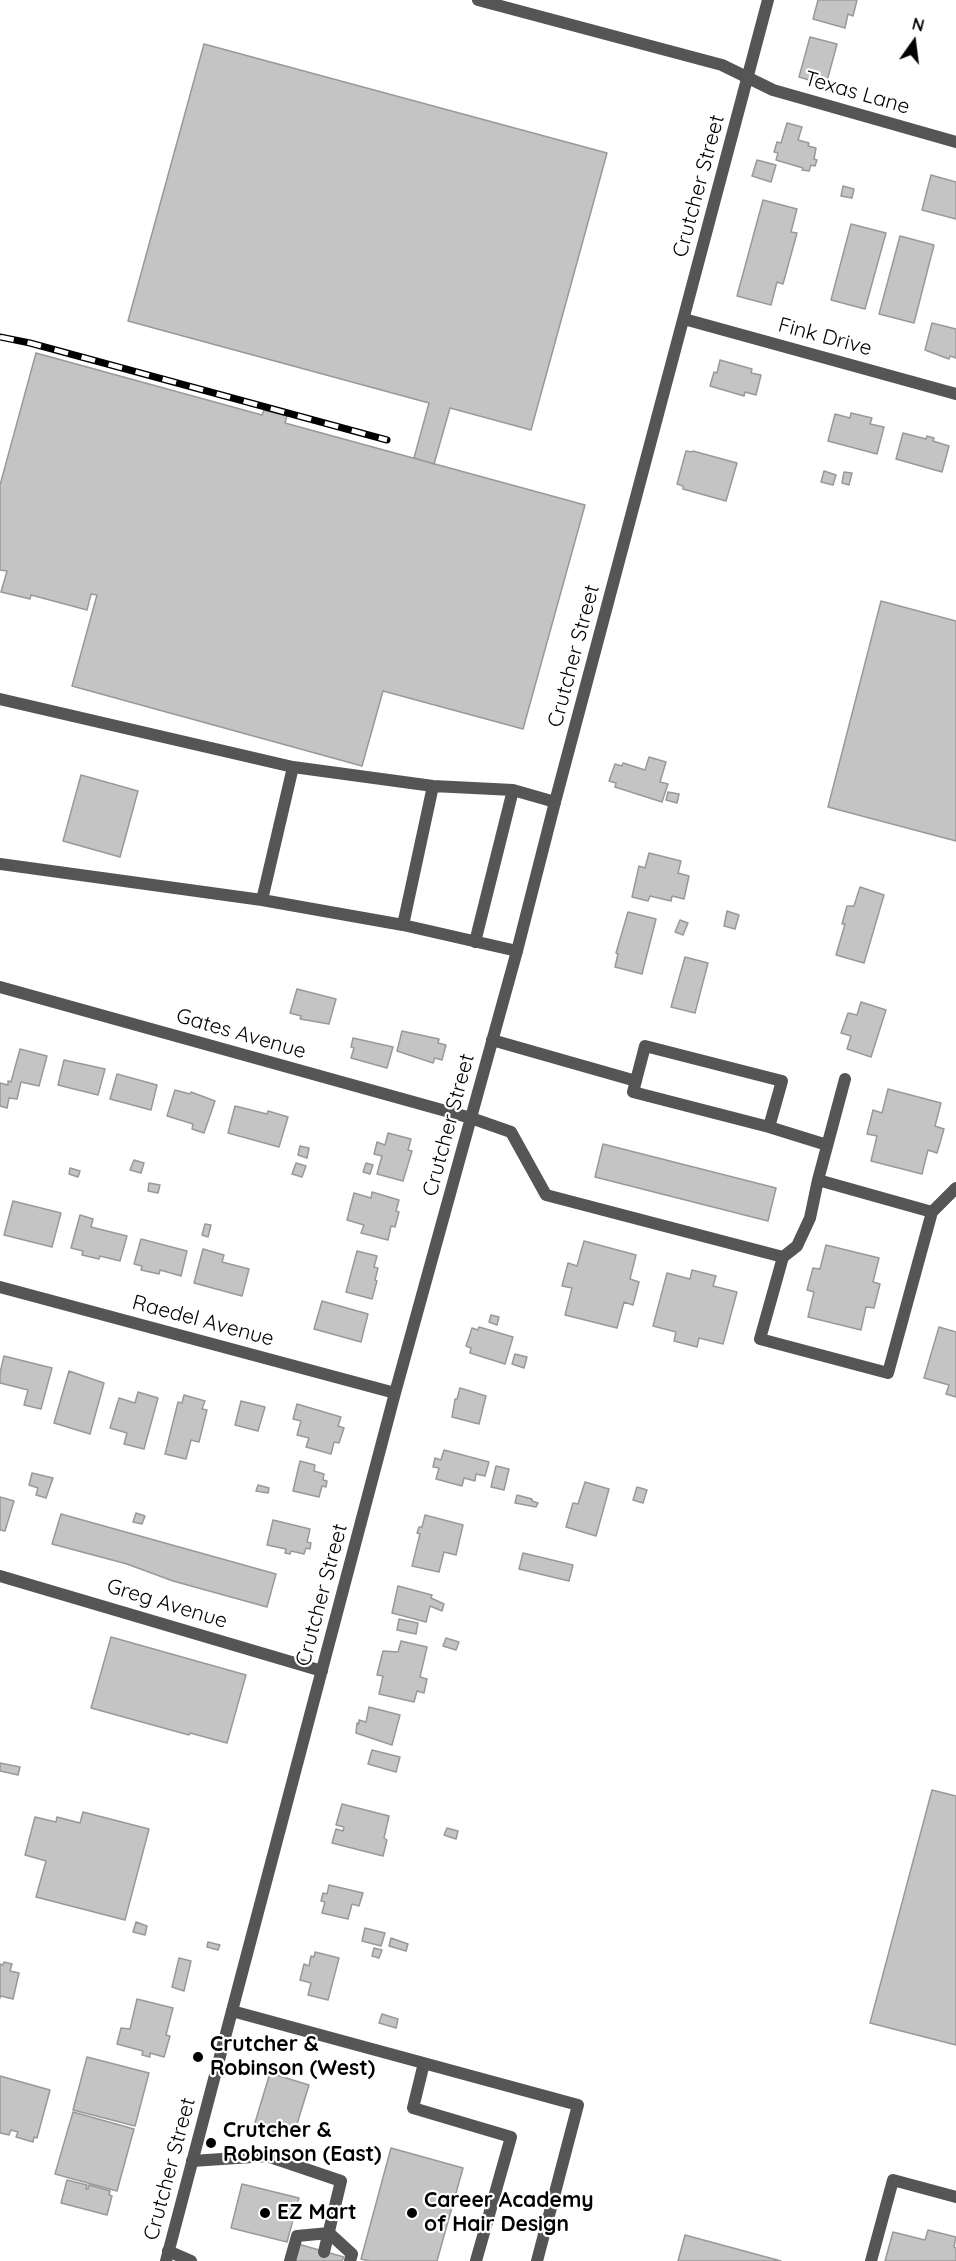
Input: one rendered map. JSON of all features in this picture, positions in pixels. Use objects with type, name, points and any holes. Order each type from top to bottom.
[{"type":"street","name":"Texas Lane","points":[[478,0],[722,65],[773,90],[956,142]]},
{"type":"street","name":"Crutcher Street","points":[[167,2256],[395,1394],[517,951],[768,0]]},
{"type":"street","name":"Fink Drive","points":[[684,319],[956,394]]},
{"type":"street","points":[[0,699],[293,767],[432,786],[513,790],[555,802]]},
{"type":"street","points":[[262,900],[293,767]]},
{"type":"street","points":[[403,926],[432,786]]},
{"type":"street","points":[[475,942],[513,790]]},
{"type":"street","points":[[0,864],[262,900],[403,926],[517,951]]},
{"type":"street","name":"Gates Avenue","points":[[0,987],[471,1118],[511,1132],[546,1195],[783,1257]]},
{"type":"street","points":[[492,1040],[636,1081]]},
{"type":"street","points":[[769,1127],[782,1081],[645,1046],[633,1092],[769,1127],[827,1145]]},
{"type":"street","points":[[845,1079],[810,1218],[797,1246],[783,1257],[760,1339],[888,1373],[932,1212],[956,1188]]},
{"type":"street","points":[[818,1180],[932,1212]]},
{"type":"street","name":"Raedel Avenue","points":[[0,1287],[395,1394]]},
{"type":"street","name":"Greg Avenue","points":[[0,1576],[322,1671]]},
{"type":"street","points":[[232,2011],[578,2105],[537,2261]]},
{"type":"street","points":[[424,2063],[413,2108],[511,2138],[476,2261]]},
{"type":"street","points":[[192,2161],[267,2156],[341,2181],[324,2252]]},
{"type":"street","points":[[871,2261],[893,2180],[956,2197]]},
{"type":"street","points":[[290,2261],[297,2236],[329,2233],[352,2254],[350,2261]]},
{"type":"street","points":[[167,2256],[191,2261]]},
{"type":"building","points":[[818,0],[857,0],[853,16],[848,14],[845,28],[813,19]]},
{"type":"building","points":[[810,37],[837,44],[826,85],[799,77]]},
{"type":"building","points":[[204,44],[607,153],[531,430],[450,408],[434,464],[414,458],[429,403],[128,321]]},
{"type":"building","points":[[787,123],[802,127],[798,140],[816,148],[814,159],[817,160],[815,166],[811,165],[809,171],[776,160],[778,153],[774,152],[777,142],[781,143]]},
{"type":"building","points":[[757,160],[776,165],[771,182],[752,176]]},
{"type":"building","points":[[931,175],[956,182],[956,219],[922,210]]},
{"type":"building","points":[[843,186],[854,189],[852,198],[841,196]]},
{"type":"building","points":[[763,200],[797,209],[791,232],[797,233],[783,284],[777,282],[771,305],[737,296]]},
{"type":"building","points":[[851,224],[886,233],[865,309],[831,300]]},
{"type":"building","points":[[900,236],[934,245],[914,323],[879,314]]},
{"type":"building","points":[[932,323],[956,329],[956,358],[950,356],[949,359],[925,350]]},
{"type":"building","points":[[36,353],[262,415],[264,410],[287,416],[285,423],[585,505],[523,729],[383,691],[362,766],[72,686],[97,595],[91,594],[87,610],[31,595],[30,599],[1,592],[7,571],[0,570],[0,485]]},
{"type":"building","points":[[720,360],[752,369],[751,373],[761,375],[756,395],[745,392],[744,396],[710,386],[714,372],[717,373]]},
{"type":"building","points":[[851,413],[872,418],[870,424],[884,427],[877,454],[828,441],[835,414],[850,418]]},
{"type":"building","points":[[903,433],[926,439],[927,436],[934,438],[933,441],[949,446],[942,472],[896,459]]},
{"type":"building","points":[[686,451],[737,463],[726,501],[683,489],[683,486],[677,484]]},
{"type":"building","points":[[824,471],[836,475],[833,485],[821,482]]},
{"type":"building","points":[[844,472],[852,473],[849,485],[842,483]]},
{"type":"building","points":[[881,601],[956,621],[956,841],[828,807]]},
{"type":"building","points":[[649,757],[666,762],[660,782],[668,784],[662,802],[615,787],[616,783],[609,781],[615,764],[622,766],[623,763],[645,770]]},
{"type":"building","points":[[81,775],[138,791],[120,857],[63,841]]},
{"type":"building","points":[[668,792],[679,794],[677,803],[666,800]]},
{"type":"building","points":[[649,853],[681,861],[678,873],[689,876],[684,899],[672,896],[671,901],[650,896],[648,901],[632,897],[639,866],[645,868]]},
{"type":"building","points":[[860,887],[884,895],[864,963],[836,955],[845,924],[842,924],[847,906],[854,906]]},
{"type":"building","points":[[727,911],[739,915],[735,929],[724,926]]},
{"type":"building","points":[[628,912],[656,919],[642,974],[615,967],[618,954],[616,953]]},
{"type":"building","points":[[680,920],[688,923],[683,935],[675,932]]},
{"type":"building","points":[[685,957],[708,963],[695,1013],[671,1007]]},
{"type":"building","points":[[297,989],[336,999],[329,1024],[300,1019],[301,1016],[290,1013]]},
{"type":"building","points":[[861,1002],[886,1010],[871,1057],[847,1049],[851,1036],[841,1033],[848,1013],[857,1015]]},
{"type":"building","points":[[402,1031],[439,1039],[438,1043],[446,1045],[442,1060],[435,1058],[433,1063],[397,1051]]},
{"type":"building","points":[[353,1038],[393,1047],[387,1068],[351,1058],[354,1048],[351,1047]]},
{"type":"building","points":[[20,1049],[47,1056],[39,1086],[21,1082],[17,1099],[9,1098],[7,1108],[0,1106],[0,1083],[8,1085],[8,1081],[11,1082]]},
{"type":"building","points":[[64,1060],[105,1069],[98,1095],[58,1085]]},
{"type":"building","points":[[117,1074],[157,1085],[151,1110],[110,1099]]},
{"type":"building","points":[[888,1089],[941,1103],[935,1126],[944,1129],[937,1153],[928,1150],[922,1174],[871,1161],[877,1136],[867,1134],[873,1110],[882,1113]]},
{"type":"building","points":[[175,1090],[190,1094],[191,1092],[215,1101],[204,1133],[192,1129],[193,1124],[167,1116]]},
{"type":"building","points":[[235,1106],[267,1114],[268,1111],[288,1117],[279,1147],[228,1133]]},
{"type":"building","points":[[388,1133],[411,1139],[408,1150],[412,1151],[403,1181],[377,1174],[382,1156],[374,1154],[377,1142],[385,1145]]},
{"type":"building","points":[[603,1144],[776,1188],[768,1221],[595,1177]]},
{"type":"building","points":[[300,1146],[309,1148],[307,1158],[298,1155]]},
{"type":"building","points":[[134,1160],[144,1163],[141,1173],[130,1170]]},
{"type":"building","points":[[296,1163],[306,1166],[302,1177],[292,1174]]},
{"type":"building","points":[[366,1163],[373,1165],[370,1174],[363,1172]]},
{"type":"building","points":[[70,1168],[80,1171],[78,1177],[69,1174]]},
{"type":"building","points":[[149,1183],[160,1185],[158,1193],[148,1191]]},
{"type":"building","points":[[372,1192],[399,1200],[395,1227],[391,1226],[388,1240],[361,1233],[364,1225],[347,1220],[354,1193],[371,1198]]},
{"type":"building","points":[[13,1201],[61,1213],[52,1247],[4,1235]]},
{"type":"building","points":[[80,1215],[93,1219],[91,1227],[127,1236],[120,1261],[100,1256],[99,1259],[82,1255],[83,1251],[71,1248]]},
{"type":"building","points":[[205,1224],[211,1225],[208,1237],[202,1235]]},
{"type":"building","points":[[141,1239],[187,1251],[181,1276],[160,1270],[159,1274],[141,1270],[142,1266],[134,1264]]},
{"type":"building","points":[[584,1241],[636,1255],[630,1279],[639,1282],[633,1305],[624,1302],[617,1328],[565,1315],[572,1288],[562,1286],[568,1263],[577,1266]]},
{"type":"building","points":[[826,1245],[879,1258],[873,1282],[880,1284],[874,1308],[866,1307],[861,1330],[808,1317],[814,1292],[807,1290],[813,1268],[820,1269]]},
{"type":"building","points":[[203,1249],[224,1255],[222,1262],[249,1269],[242,1296],[194,1283]]},
{"type":"building","points":[[357,1251],[377,1256],[374,1267],[378,1268],[375,1280],[377,1281],[372,1299],[346,1292]]},
{"type":"building","points":[[692,1270],[716,1276],[713,1286],[737,1292],[723,1344],[699,1338],[697,1347],[674,1341],[676,1332],[653,1326],[667,1273],[690,1279]]},
{"type":"building","points":[[322,1301],[368,1314],[361,1342],[314,1329]]},
{"type":"building","points":[[491,1315],[499,1317],[497,1325],[489,1322]]},
{"type":"building","points":[[479,1327],[513,1337],[505,1364],[470,1353],[471,1348],[466,1346],[472,1328],[478,1330]]},
{"type":"building","points":[[939,1327],[956,1332],[956,1397],[946,1394],[949,1385],[924,1378]]},
{"type":"building","points":[[515,1354],[527,1357],[524,1368],[512,1364]]},
{"type":"building","points":[[4,1356],[52,1368],[41,1409],[24,1405],[28,1390],[0,1383]]},
{"type":"building","points":[[69,1371],[104,1383],[90,1434],[54,1423]]},
{"type":"building","points":[[460,1388],[486,1396],[479,1424],[452,1417],[455,1399],[457,1399]]},
{"type":"building","points":[[138,1392],[158,1398],[144,1449],[124,1444],[127,1433],[110,1428],[119,1398],[135,1403]]},
{"type":"building","points":[[184,1395],[205,1401],[202,1409],[207,1410],[199,1442],[191,1440],[186,1459],[165,1454],[178,1402],[182,1403]]},
{"type":"building","points":[[241,1401],[265,1407],[258,1431],[235,1425]]},
{"type":"building","points":[[297,1404],[341,1417],[338,1426],[344,1428],[339,1443],[334,1442],[331,1454],[306,1447],[309,1438],[297,1435],[301,1421],[293,1419]]},
{"type":"building","points":[[444,1450],[489,1462],[485,1476],[476,1474],[475,1481],[464,1478],[462,1486],[436,1479],[439,1468],[433,1467],[435,1458],[441,1460]]},
{"type":"building","points":[[300,1461],[315,1465],[314,1471],[324,1474],[323,1480],[327,1481],[326,1487],[322,1486],[319,1497],[293,1491]]},
{"type":"building","points":[[496,1466],[509,1469],[504,1490],[491,1487]]},
{"type":"building","points":[[32,1473],[53,1478],[46,1498],[36,1495],[38,1488],[29,1485]]},
{"type":"building","points":[[585,1482],[609,1489],[596,1536],[566,1527],[573,1503],[578,1504]]},
{"type":"building","points":[[258,1485],[269,1488],[268,1493],[256,1491]]},
{"type":"building","points":[[637,1487],[647,1490],[643,1503],[633,1500]]},
{"type":"building","points":[[517,1495],[532,1499],[538,1503],[536,1507],[515,1503]]},
{"type":"building","points":[[0,1497],[14,1501],[5,1531],[0,1530]]},
{"type":"building","points":[[136,1513],[145,1516],[142,1524],[133,1522]]},
{"type":"building","points":[[61,1514],[276,1574],[267,1607],[173,1581],[127,1564],[52,1544]]},
{"type":"building","points":[[425,1515],[463,1525],[456,1555],[444,1552],[439,1572],[412,1566],[420,1534],[417,1533],[419,1527],[422,1527]]},
{"type":"building","points":[[273,1520],[310,1529],[307,1542],[311,1543],[310,1549],[306,1548],[304,1554],[291,1551],[290,1554],[285,1553],[286,1549],[267,1545]]},
{"type":"building","points":[[523,1553],[573,1565],[569,1581],[519,1569]]},
{"type":"building","points":[[398,1586],[432,1595],[431,1598],[444,1604],[442,1611],[430,1606],[426,1622],[392,1613]]},
{"type":"building","points":[[399,1619],[418,1623],[416,1634],[397,1630]]},
{"type":"building","points":[[111,1637],[246,1675],[227,1743],[91,1708]]},
{"type":"building","points":[[446,1638],[459,1642],[456,1650],[443,1646]]},
{"type":"building","points":[[401,1641],[427,1647],[420,1677],[427,1679],[424,1693],[417,1691],[414,1702],[379,1694],[383,1676],[377,1675],[383,1651],[398,1652]]},
{"type":"building","points":[[369,1707],[400,1715],[392,1745],[356,1733],[359,1720],[366,1722]]},
{"type":"building","points":[[372,1750],[400,1757],[396,1772],[368,1764]]},
{"type":"building","points":[[0,1763],[20,1767],[18,1775],[0,1771]]},
{"type":"building","points":[[932,1790],[956,1796],[956,2045],[870,2023]]},
{"type":"building","points":[[342,1804],[389,1816],[383,1856],[332,1843],[336,1829],[343,1831],[344,1827],[336,1825]]},
{"type":"building","points":[[83,1812],[149,1829],[125,1920],[36,1897],[46,1861],[25,1855],[35,1817],[56,1822],[57,1817],[80,1823]]},
{"type":"building","points":[[447,1828],[458,1831],[456,1839],[444,1835]]},
{"type":"building","points":[[329,1885],[363,1893],[359,1906],[352,1904],[348,1919],[322,1913],[325,1902],[321,1901],[323,1893],[327,1894]]},
{"type":"building","points":[[136,1922],[147,1926],[145,1935],[133,1932]]},
{"type":"building","points":[[365,1928],[385,1933],[381,1946],[362,1941]]},
{"type":"building","points":[[391,1938],[408,1944],[406,1951],[389,1946]]},
{"type":"building","points":[[208,1942],[220,1945],[218,1950],[207,1947]]},
{"type":"building","points":[[374,1948],[382,1950],[379,1958],[372,1956]]},
{"type":"building","points":[[315,1952],[339,1958],[328,2000],[308,1995],[311,1983],[300,1980],[304,1964],[309,1966],[311,1956],[314,1957]]},
{"type":"building","points":[[179,1958],[191,1961],[184,1991],[172,1987]]},
{"type":"building","points":[[4,1962],[12,1964],[10,1971],[19,1973],[13,1999],[1,1996],[0,1998],[0,1964],[3,1965]]},
{"type":"building","points":[[137,1999],[173,2008],[166,2035],[170,2036],[164,2057],[150,2053],[150,2057],[142,2055],[143,2051],[117,2044],[121,2028],[130,2029]]},
{"type":"building","points":[[382,2014],[398,2019],[396,2028],[379,2023]]},
{"type":"building","points":[[87,2057],[149,2073],[135,2126],[73,2110]]},
{"type":"building","points":[[270,2073],[309,2085],[293,2137],[254,2126]]},
{"type":"building","points":[[0,2076],[50,2090],[37,2138],[34,2137],[33,2142],[16,2137],[18,2132],[11,2130],[9,2135],[0,2133]]},
{"type":"building","points":[[73,2112],[134,2129],[117,2191],[55,2174]]},
{"type":"building","name":"Career Academy of Hair Design","points":[[391,2148],[463,2168],[437,2261],[361,2259]]},
{"type":"building","points":[[67,2180],[87,2185],[86,2189],[89,2185],[110,2191],[109,2195],[112,2196],[107,2215],[61,2203]]},
{"type":"building","name":"EZ Mart","points":[[242,2184],[299,2198],[287,2242],[231,2228]]},
{"type":"building","points":[[928,2230],[956,2237],[954,2247],[956,2248],[956,2261],[885,2261],[893,2232],[925,2240]]},
{"type":"building","points":[[685,2235],[781,2261],[678,2261]]},
{"type":"building","points":[[298,2244],[344,2257],[342,2261],[293,2261]]},
{"type":"railway","points":[[0,337],[30,343],[387,440]]},
{"type":"place","name":"Crutcher & Robinson (West)","points":[[198,2057]]},
{"type":"place","name":"Crutcher & Robinson (East)","points":[[211,2143]]},
{"type":"place","name":"EZ Mart","points":[[265,2213]]},
{"type":"place","name":"Career Academy of Hair Design","points":[[412,2213]]}]
